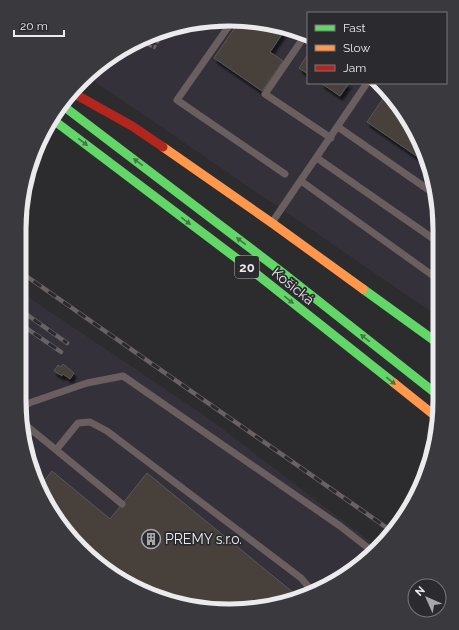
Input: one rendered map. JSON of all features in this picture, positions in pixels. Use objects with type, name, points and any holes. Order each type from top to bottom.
[{"type":"main road","points":[[77,95],[132,126],[272,223],[433,340]]},
{"type":"main road","points":[[66,108],[283,273],[433,391]]},
{"type":"main road","name":"Košická","points":[[56,122],[240,261],[433,414]]},
{"type":"lane","points":[[228,26],[178,100],[285,174]]},
{"type":"lane","points":[[302,39],[265,94],[331,138]]},
{"type":"lane","points":[[272,223],[366,84]]},
{"type":"lane","points":[[338,127],[429,190]]},
{"type":"lane","points":[[317,158],[433,239]]},
{"type":"lane","points":[[301,181],[433,276]]},
{"type":"lane","points":[[26,405],[87,383],[123,376],[340,526],[369,548]]},
{"type":"lane","points":[[56,450],[78,423],[90,422],[107,431],[301,578],[309,588]]},
{"type":"lane","points":[[28,427],[122,504]]},
{"type":"path","points":[[146,44],[154,48],[160,38]]},
{"type":"shaded area","points":[[216,26],[243,26],[282,33],[307,41],[307,84],[371,84],[399,116],[418,152],[426,177],[433,216],[433,313],[92,80],[116,60],[152,41],[190,30]]},
{"type":"shaded area","points":[[26,296],[204,415],[373,544],[343,570],[320,583],[282,597],[243,604],[216,604],[177,597],[152,589],[116,570],[95,553],[77,535],[60,514],[47,491],[37,466],[30,440],[26,414]]},
{"type":"building","points":[[236,26],[283,33],[270,52],[283,61],[262,91],[214,58]]},
{"type":"building","points":[[307,56],[307,73],[299,68]]},
{"type":"building","points":[[322,84],[348,84],[340,96]]},
{"type":"building","points":[[384,97],[399,116],[412,139],[420,159],[367,122]]},
{"type":"building","points":[[63,364],[74,373],[70,379],[63,374],[62,376],[54,371],[58,365],[61,367]]},
{"type":"building","name":"PREMY s.r.o.","points":[[52,471],[110,519],[147,473],[294,593],[269,600],[243,604],[216,604],[177,597],[152,589],[116,570],[95,553],[77,535],[60,514],[43,482]]},
{"type":"railway","points":[[26,276],[388,528]]},
{"type":"railway","points":[[26,314],[67,343]]},
{"type":"railway","points":[[26,328],[61,352]]},
{"type":"traffic: fast","points":[[66,108],[283,273],[433,391]]},
{"type":"traffic: fast","points":[[56,122],[240,261],[394,383]]},
{"type":"traffic: fast","points":[[363,289],[433,340]]},
{"type":"traffic: slow","points":[[163,147],[363,289]]},
{"type":"traffic: slow","points":[[394,383],[433,414]]},
{"type":"traffic: jam","points":[[77,95],[132,126],[163,147]]},
{"type":"place","name":"PREMY s.r.o.","points":[[151,539]]}]
